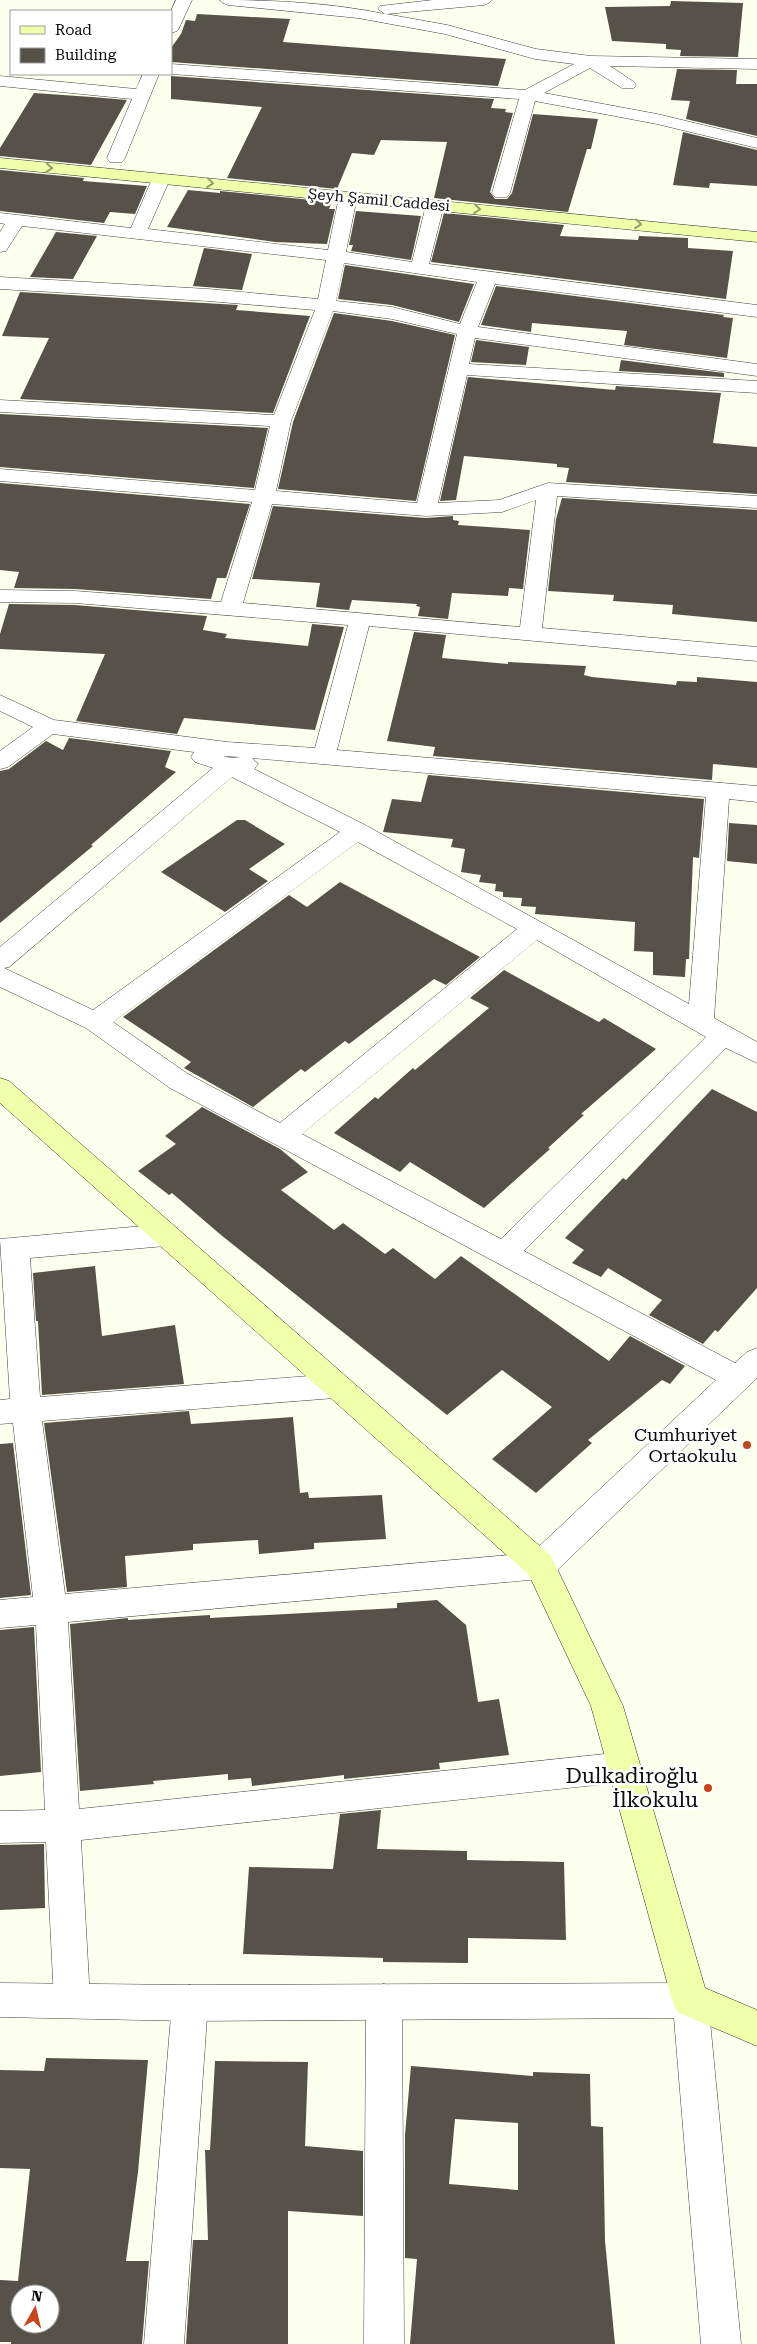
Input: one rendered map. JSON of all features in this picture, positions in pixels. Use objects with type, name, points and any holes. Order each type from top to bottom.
[{"type":"main road","points":[[97,156],[144,160]]},
{"type":"main road","name":"Şeyh Şamil Caddesi","points":[[0,163],[757,237]]},
{"type":"main road","points":[[492,192],[520,195]]},
{"type":"main road","points":[[6,1099],[165,1235],[540,1566],[607,1706],[690,2000],[757,2028]]},
{"type":"street","points":[[172,26],[184,0]]},
{"type":"street","points":[[228,0],[352,13],[447,30],[535,54],[591,61],[667,64],[757,64]]},
{"type":"street","points":[[352,13],[484,0]]},
{"type":"street","points":[[591,61],[628,85],[640,104],[657,119]]},
{"type":"street","points":[[492,192],[528,95],[591,61]]},
{"type":"street","points":[[628,85],[639,75],[667,64]]},
{"type":"street","points":[[172,69],[528,95],[657,119],[757,143]]},
{"type":"street","points":[[116,158],[151,75]]},
{"type":"street","points":[[0,81],[142,94]]},
{"type":"street","points":[[138,233],[161,178]]},
{"type":"street","points":[[230,609],[264,497],[281,421],[326,305],[348,197]]},
{"type":"street","points":[[419,268],[434,205]]},
{"type":"street","points":[[0,246],[8,218],[335,256],[488,278],[757,312]]},
{"type":"street","points":[[426,510],[467,330],[488,278]]},
{"type":"street","points":[[0,283],[208,295],[326,305],[392,313],[467,330],[757,370]]},
{"type":"street","points":[[458,368],[757,387]]},
{"type":"street","points":[[0,406],[281,421]]},
{"type":"street","points":[[0,475],[426,510],[502,506],[548,489],[757,502]]},
{"type":"street","points":[[530,634],[548,489]]},
{"type":"street","points":[[0,596],[75,597],[360,619],[757,654]]},
{"type":"street","points":[[324,758],[360,619]]},
{"type":"street","points":[[0,702],[49,726],[149,740],[324,758],[385,760],[757,794]]},
{"type":"street","points":[[0,762],[49,726]]},
{"type":"street","points":[[149,740],[230,766],[357,831],[535,928],[757,1054]]},
{"type":"street","points":[[0,961],[230,766],[324,758]]},
{"type":"street","points":[[504,1253],[712,1028],[718,791]]},
{"type":"street","points":[[95,1022],[357,831]]},
{"type":"street","points":[[282,1136],[535,928]]},
{"type":"street","points":[[0,976],[95,1022],[179,1081],[504,1253],[748,1369],[540,1566],[51,1611],[0,1614]]},
{"type":"street","points":[[72,2000],[51,1611],[13,1411],[7,1250],[165,1235]]},
{"type":"street","points":[[13,1411],[335,1386]]},
{"type":"street","points":[[0,1828],[63,1826],[624,1766]]},
{"type":"street","points":[[0,2000],[190,2003],[690,2000],[721,2344]]},
{"type":"street","points":[[384,2001],[384,2344]]},
{"type":"street","points":[[164,2344],[190,2003]]},
{"type":"building","points":[[671,1],[743,3],[738,57],[680,56],[681,50],[666,49],[666,44],[612,41],[605,7],[670,6]]},
{"type":"building","points":[[197,14],[290,19],[283,42],[506,59],[498,86],[172,62],[172,47],[181,34],[186,20],[195,21]]},
{"type":"building","points":[[677,69],[737,70],[736,84],[757,84],[757,136],[686,119],[690,101],[671,100]]},
{"type":"building","points":[[171,76],[494,99],[491,108],[506,109],[505,112],[513,113],[490,192],[495,199],[507,199],[512,193],[533,114],[598,119],[591,149],[587,149],[568,212],[434,198],[447,142],[381,140],[374,155],[352,153],[337,189],[227,178],[262,107],[171,99]]},
{"type":"building","points":[[34,93],[127,100],[91,165],[0,156],[0,148]]},
{"type":"building","points":[[683,132],[757,150],[757,186],[710,183],[709,188],[673,185]]},
{"type":"building","points":[[0,170],[84,178],[83,181],[147,186],[135,214],[110,212],[104,223],[0,211]]},
{"type":"building","points":[[188,190],[220,193],[220,191],[332,202],[329,209],[335,209],[327,244],[275,242],[167,227]]},
{"type":"building","points":[[356,211],[421,216],[411,260],[351,251],[353,245],[349,245]]},
{"type":"building","points":[[444,213],[564,225],[560,236],[638,240],[639,236],[688,238],[688,248],[733,251],[726,299],[431,262]]},
{"type":"building","points":[[56,232],[97,236],[73,279],[30,277]]},
{"type":"building","points":[[204,248],[252,254],[242,290],[193,286]]},
{"type":"building","points":[[345,265],[474,284],[459,322],[392,305],[338,299]]},
{"type":"building","points":[[496,286],[724,315],[723,317],[733,318],[727,358],[624,345],[627,331],[532,323],[531,332],[481,325]]},
{"type":"building","points":[[20,292],[238,305],[236,310],[310,316],[273,413],[20,399],[49,338],[2,336]]},
{"type":"building","points":[[334,313],[392,321],[455,335],[416,501],[278,489],[293,422]]},
{"type":"building","points":[[476,340],[529,347],[526,365],[471,362]]},
{"type":"building","points":[[621,360],[724,373],[724,377],[619,371]]},
{"type":"building","points":[[468,377],[615,390],[616,386],[721,393],[713,443],[757,447],[757,494],[566,482],[569,468],[557,467],[557,464],[464,456],[456,500],[440,501]]},
{"type":"building","points":[[0,414],[268,428],[254,488],[0,467]]},
{"type":"building","points":[[0,483],[250,504],[226,578],[217,578],[211,599],[75,589],[14,588],[19,572],[0,570]]},
{"type":"building","points":[[562,498],[757,510],[757,622],[672,614],[673,605],[613,601],[614,595],[548,591],[556,519]]},
{"type":"building","points":[[273,506],[426,518],[453,516],[453,520],[459,521],[458,525],[530,530],[523,589],[509,588],[508,596],[452,593],[448,619],[418,616],[420,607],[416,606],[417,604],[352,600],[349,610],[316,607],[320,583],[252,579]]},
{"type":"building","points":[[9,604],[75,605],[207,616],[203,630],[227,634],[225,638],[308,646],[312,624],[344,627],[315,730],[184,718],[177,734],[76,721],[105,654],[0,649],[0,634]]},
{"type":"building","points":[[414,632],[446,635],[442,658],[508,664],[508,662],[586,666],[584,675],[592,677],[676,685],[677,681],[697,682],[697,677],[757,682],[757,768],[713,764],[712,780],[433,756],[435,747],[387,741]]},
{"type":"building","points":[[69,738],[171,751],[165,767],[176,772],[91,845],[93,846],[0,923],[0,771],[9,769],[46,741],[63,750]]},
{"type":"building","points":[[428,775],[704,799],[699,858],[693,857],[689,959],[686,959],[685,977],[653,975],[653,952],[634,951],[635,922],[535,914],[536,907],[521,906],[522,898],[503,897],[503,892],[495,891],[496,884],[479,882],[481,875],[461,872],[465,849],[451,847],[453,839],[383,832],[392,799],[421,802]]},
{"type":"building","points":[[237,820],[245,820],[285,844],[249,869],[268,881],[225,912],[161,872]]},
{"type":"building","points":[[729,823],[757,825],[757,864],[727,861]]},
{"type":"building","points":[[340,882],[480,957],[446,985],[434,979],[349,1044],[345,1041],[305,1072],[301,1069],[253,1107],[184,1068],[191,1062],[123,1017],[289,895],[307,907]]},
{"type":"building","points":[[504,970],[599,1022],[604,1018],[656,1049],[581,1114],[584,1115],[548,1148],[550,1149],[484,1208],[410,1162],[400,1172],[334,1133],[375,1097],[378,1099],[413,1068],[415,1070],[489,1008],[470,998]]},
{"type":"building","points":[[712,1089],[757,1112],[757,1288],[718,1332],[715,1330],[703,1344],[649,1315],[662,1300],[608,1268],[601,1277],[572,1263],[584,1250],[565,1238],[623,1178],[626,1180]]},
{"type":"building","points":[[202,1107],[280,1149],[308,1172],[281,1190],[334,1230],[343,1223],[385,1254],[393,1248],[435,1279],[461,1256],[609,1361],[630,1336],[685,1366],[670,1384],[662,1380],[588,1440],[592,1443],[536,1493],[492,1459],[552,1407],[502,1370],[447,1415],[221,1235],[172,1193],[169,1195],[138,1171],[176,1144],[165,1136]]},
{"type":"building","points":[[95,1266],[102,1336],[175,1325],[184,1384],[42,1395],[33,1273]]},
{"type":"building","points":[[189,1411],[191,1424],[293,1417],[300,1493],[308,1492],[309,1498],[382,1495],[386,1539],[314,1543],[314,1549],[259,1554],[258,1540],[193,1544],[193,1550],[125,1556],[127,1587],[67,1592],[44,1423]]},
{"type":"building","points":[[13,1443],[31,1595],[0,1598],[0,1444]]},
{"type":"building","points":[[437,1600],[466,1625],[478,1702],[499,1699],[509,1755],[439,1763],[440,1769],[344,1779],[344,1775],[252,1786],[251,1778],[228,1780],[228,1774],[153,1781],[154,1784],[80,1791],[70,1624],[128,1618],[128,1620],[210,1615],[210,1618],[397,1608],[397,1603]]},
{"type":"building","points":[[34,1627],[41,1772],[0,1776],[0,1630]]},
{"type":"building","points":[[381,1810],[377,1849],[467,1851],[467,1860],[564,1862],[566,1940],[468,1938],[468,1963],[383,1962],[383,1958],[243,1954],[249,1867],[333,1869],[340,1814]]},
{"type":"building","points":[[44,1844],[45,1908],[0,1910],[0,1845]]},
{"type":"building","points":[[46,2058],[148,2060],[138,2172],[126,2261],[149,2261],[142,2344],[11,2344],[11,2342],[0,2342],[0,2280],[18,2281],[30,2169],[0,2168],[0,2070],[44,2071]]},
{"type":"building","points":[[215,2061],[308,2062],[305,2146],[363,2151],[363,2216],[288,2211],[288,2344],[186,2344],[193,2240],[208,2240],[205,2150],[210,2150]]},
{"type":"building","points":[[411,2066],[533,2076],[533,2072],[590,2074],[591,2126],[603,2127],[605,2241],[615,2344],[410,2344],[417,2259],[405,2258],[405,2135]],"holes":[[[455,2119],[518,2123],[518,2190],[449,2184]]]},
{"type":"place","name":"Cumhuriyet Ortaokulu","points":[[747,1445]]},
{"type":"place","name":"Dulkadiroğlu İlkokulu","points":[[708,1788]]}]
